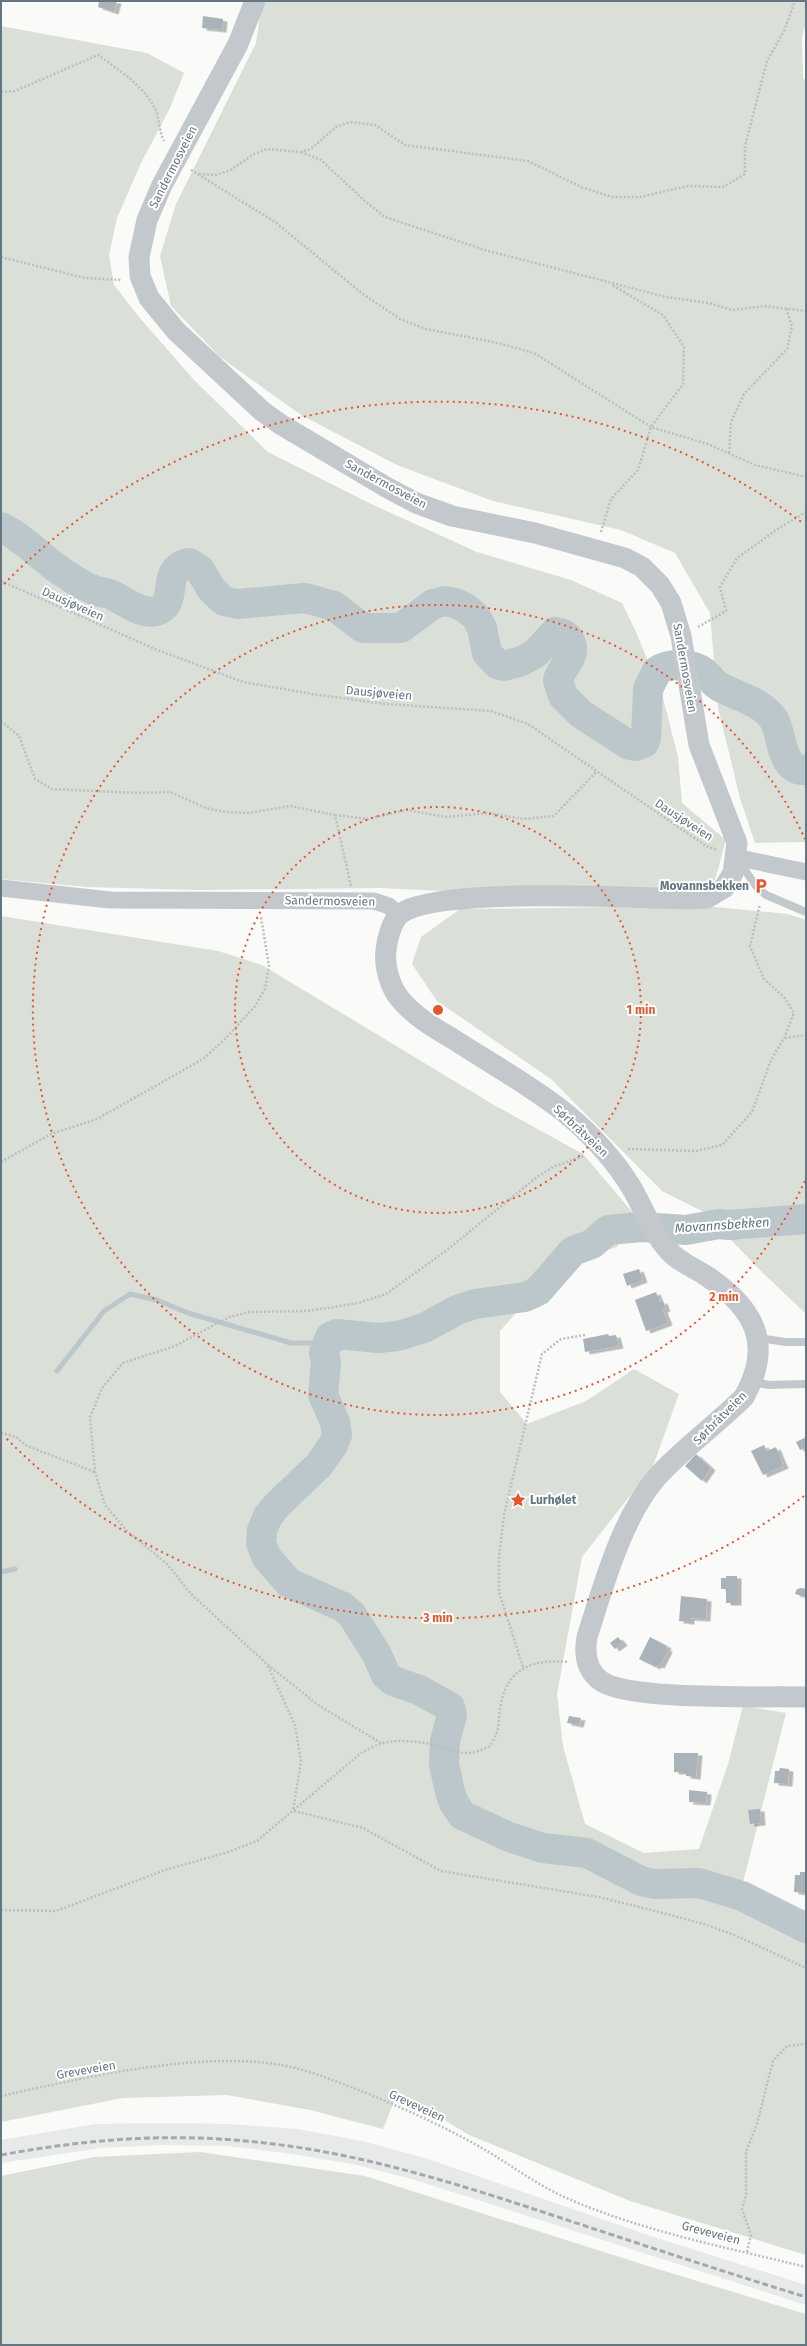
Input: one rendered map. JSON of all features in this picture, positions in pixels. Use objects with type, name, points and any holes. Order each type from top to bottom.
[{"type":"street","name":"Sandermosveien","points":[[1,888],[110,900],[352,900],[383,903],[399,915],[423,904],[461,898],[707,898],[716,894],[727,885],[734,873],[737,843],[699,745],[684,656],[671,603],[660,585],[642,568],[625,558],[536,533],[481,523],[430,508],[386,487],[262,411],[176,331],[148,298],[140,276],[139,257],[147,220],[162,185],[238,44],[255,1]]},
{"type":"street","points":[[735,857],[806,872]]},
{"type":"street","name":"Sørbråtveien","points":[[399,915],[390,931],[385,956],[389,978],[399,998],[408,1008],[432,1026],[526,1085],[564,1112],[603,1149],[619,1169],[660,1239],[675,1256],[707,1276],[731,1295],[750,1317],[756,1328],[758,1338],[756,1370],[752,1382],[744,1397],[657,1477],[639,1502],[628,1523],[600,1596],[587,1637],[585,1656],[591,1669],[600,1680],[623,1690],[671,1694],[806,1697]]},
{"type":"lane","points":[[735,857],[751,880],[763,892],[783,904],[806,912]]},
{"type":"lane","points":[[758,1338],[786,1342],[806,1342]]},
{"type":"lane","points":[[752,1382],[769,1385],[806,1384]]},
{"type":"path","points":[[301,152],[311,149],[336,127],[350,122],[375,125],[405,145],[528,161],[581,187],[612,197],[640,197],[688,186],[723,187],[745,174],[745,146],[768,62],[784,31],[795,1]]},
{"type":"path","points":[[1,92],[15,91],[98,55],[144,90],[156,114],[161,135],[175,160]]},
{"type":"path","points":[[806,311],[765,306],[732,310],[709,303],[666,297],[608,283],[488,251],[385,217],[366,202],[321,160],[301,152],[267,149],[254,154],[229,171],[215,175],[198,174],[275,222],[364,295],[400,319],[426,329],[498,343],[534,353],[650,427],[708,444],[755,465],[806,477]]},
{"type":"path","points":[[1,257],[85,278],[119,280],[140,276]]},
{"type":"path","points":[[596,549],[611,499],[638,470],[650,427],[683,384],[684,347],[663,315],[608,283]]},
{"type":"path","points":[[729,453],[731,422],[744,394],[787,348],[792,326],[786,308]]},
{"type":"path","points":[[684,656],[726,611],[720,587],[737,558],[779,528],[806,512]]},
{"type":"path","name":"Dausjøveien","points":[[1,581],[155,649],[243,682],[326,696],[387,704],[491,711],[528,724],[706,846],[735,857]]},
{"type":"path","points":[[1,721],[19,736],[35,779],[52,789],[137,793],[170,792],[206,808],[226,812],[248,812],[290,806],[335,815],[368,819],[407,810],[447,817],[488,813],[523,819],[554,816],[597,771]]},
{"type":"path","points":[[335,815],[351,879],[352,900]]},
{"type":"path","points":[[381,1743],[318,1705],[268,1665],[191,1594],[167,1564],[127,1531],[105,1506],[95,1472],[90,1417],[102,1388],[123,1363],[175,1346],[230,1317],[249,1312],[306,1311],[328,1308],[358,1303],[386,1294],[429,1264],[537,1177],[553,1166],[603,1149],[696,1151],[722,1145],[752,1112],[771,1060],[784,1038],[794,1013],[784,996],[764,979],[750,946],[763,892]]},
{"type":"path","points":[[1,1162],[51,1134],[97,1118],[203,1059],[226,1038],[255,1006],[265,989],[269,966],[263,939],[261,900]]},
{"type":"path","points":[[784,1038],[806,1035]]},
{"type":"path","points":[[523,1667],[499,1592],[499,1556],[504,1515],[542,1354],[561,1339],[585,1335]]},
{"type":"path","points":[[1,1433],[16,1437],[27,1446],[95,1472]]},
{"type":"path","points":[[1,1910],[56,1911],[165,1870],[225,1853],[257,1841],[361,1753],[381,1743],[411,1741],[434,1744],[453,1752],[474,1754],[489,1748],[498,1732],[500,1705],[507,1683],[523,1667],[561,1661]]},
{"type":"path","points":[[268,1665],[295,1725],[300,1762],[293,1811]]},
{"type":"path","points":[[293,1811],[363,1828],[441,1871],[598,1897],[663,1913],[707,1925],[739,1937],[806,1968]]},
{"type":"path","points":[[802,1967],[806,1971]]},
{"type":"path","points":[[747,2252],[751,2235],[742,2209],[746,2195],[746,2152],[757,2124],[773,2061],[787,2046],[806,2044]]},
{"type":"path","name":"Greveveien","points":[[1,2096],[150,2068],[239,2062],[274,2064],[294,2068],[334,2079],[444,2128],[486,2150],[544,2187],[572,2200],[654,2228],[806,2267]]},
{"type":"shaded area","points":[[262,1],[806,1],[806,21],[802,37],[803,78],[806,81],[806,842],[755,843],[740,798],[718,708],[710,613],[675,553],[621,530],[493,501],[397,465],[301,415],[220,357],[171,306],[160,256],[176,204],[256,43]]},
{"type":"shaded area","points":[[1,26],[147,53],[184,73],[170,108],[141,163],[117,218],[109,255],[114,285],[139,317],[194,380],[268,452],[369,503],[477,552],[571,580],[622,603],[636,632],[663,698],[678,757],[682,803],[726,840],[715,880],[697,890],[445,891],[380,888],[198,890],[86,887],[1,879]]},
{"type":"shaded area","points":[[705,906],[788,914],[806,920],[806,1314],[762,1272],[704,1212],[662,1191],[551,1079],[437,1001],[412,964],[421,937],[460,909]]},
{"type":"shaded area","points":[[1,916],[218,951],[262,965],[494,1105],[583,1154],[633,1213],[617,1247],[559,1265],[500,1331],[500,1392],[527,1424],[586,1401],[634,1369],[679,1394],[653,1466],[582,1557],[557,1694],[563,1746],[585,1824],[644,1853],[699,1849],[728,1764],[743,1706],[786,1713],[737,1906],[806,1920],[806,2255],[630,2201],[469,2135],[398,2092],[383,2129],[310,2110],[227,2095],[123,2098],[1,2122]]},
{"type":"shaded area","points":[[95,2124],[230,2124],[298,2129],[362,2141],[425,2158],[654,2237],[806,2285],[806,2305],[415,2180],[357,2165],[292,2154],[227,2146],[162,2145],[101,2148],[1,2163],[1,2140]]},
{"type":"shaded area","points":[[200,2152],[365,2176],[651,2267],[806,2314],[806,2345],[1,2345],[1,2176],[94,2157]]},
{"type":"building","points":[[99,1],[117,1],[114,12],[98,7]]},
{"type":"building","points":[[203,16],[223,19],[222,30],[202,28]]},
{"type":"building","points":[[639,1269],[643,1280],[627,1286],[623,1274]]},
{"type":"building","points":[[656,1292],[660,1302],[663,1301],[666,1309],[663,1310],[668,1323],[646,1331],[635,1300]]},
{"type":"building","points":[[608,1334],[609,1336],[616,1335],[619,1346],[585,1352],[583,1339]]},
{"type":"building","points":[[806,1437],[806,1448],[800,1450],[796,1442]]},
{"type":"building","points":[[764,1445],[767,1451],[776,1447],[784,1466],[763,1475],[751,1451]]},
{"type":"building","points":[[696,1454],[711,1468],[702,1481],[685,1466]]},
{"type":"building","points":[[726,1576],[737,1576],[737,1603],[726,1603],[726,1589],[721,1589],[721,1578],[726,1578]]},
{"type":"building","points":[[797,1589],[806,1589],[806,1597],[795,1594]]},
{"type":"building","points":[[681,1596],[707,1599],[706,1619],[690,1618],[690,1622],[679,1621]]},
{"type":"building","points":[[618,1637],[623,1643],[615,1649],[610,1643]]},
{"type":"building","points":[[650,1637],[667,1646],[666,1648],[668,1650],[660,1666],[657,1665],[656,1667],[639,1659]]},
{"type":"building","points":[[569,1716],[581,1718],[579,1725],[567,1723]]},
{"type":"building","points":[[674,1753],[698,1753],[696,1777],[686,1776],[686,1772],[674,1772]]},
{"type":"building","points":[[780,1768],[789,1769],[788,1784],[774,1783],[775,1771],[779,1771]]},
{"type":"building","points":[[689,1790],[707,1792],[706,1803],[689,1802]]},
{"type":"building","points":[[760,1809],[761,1823],[750,1824],[748,1810]]},
{"type":"building","points":[[800,1872],[806,1872],[806,1893],[794,1892],[795,1875],[800,1875]]},
{"type":"waterway","name":"Movannsbekken","points":[[1,527],[25,542],[54,566],[81,584],[96,591],[112,595],[140,610],[145,611],[156,611],[163,607],[167,602],[174,572],[180,567],[189,563],[200,570],[212,590],[224,601],[237,604],[305,598],[334,606],[363,628],[401,628],[433,604],[445,601],[455,603],[467,609],[476,617],[482,628],[487,653],[497,664],[504,666],[522,661],[536,653],[555,632],[561,633],[569,639],[572,645],[571,655],[558,680],[563,696],[581,714],[629,745],[636,746],[644,743],[646,738],[648,689],[657,671],[674,665],[693,667],[704,672],[719,687],[757,704],[764,709],[774,720],[787,759],[791,765],[798,769],[806,770]]},
{"type":"waterway","name":"Movannsbekken","points":[[806,1219],[729,1225],[719,1224],[686,1230],[641,1227],[608,1230],[592,1244],[573,1251],[538,1291],[525,1297],[475,1304],[457,1310],[424,1328],[398,1336],[378,1338],[337,1334],[330,1337],[324,1352],[326,1363],[323,1395],[335,1422],[337,1435],[333,1445],[319,1465],[277,1505],[268,1516],[262,1530],[261,1543],[267,1558],[289,1583],[343,1607],[352,1615],[376,1653],[386,1675],[393,1681],[419,1690],[450,1707],[452,1715],[445,1741],[444,1764],[450,1792],[454,1803],[462,1815],[509,1837],[543,1848],[587,1853],[641,1881],[654,1884],[699,1883],[742,1896],[806,1928]]},
{"type":"waterway","points":[[57,1371],[104,1311],[130,1294],[157,1300],[188,1313],[291,1343],[326,1343]]},
{"type":"waterway","points":[[1,1572],[15,1569]]},
{"type":"railway","points":[[1,2155],[62,2145],[123,2139],[214,2139],[285,2145],[362,2160],[439,2179],[806,2297]]},
{"type":"place","name":"Movannsbekken","points":[[761,886]]},
{"type":"place","name":"Lurhølet","points":[[518,1500]]}]
